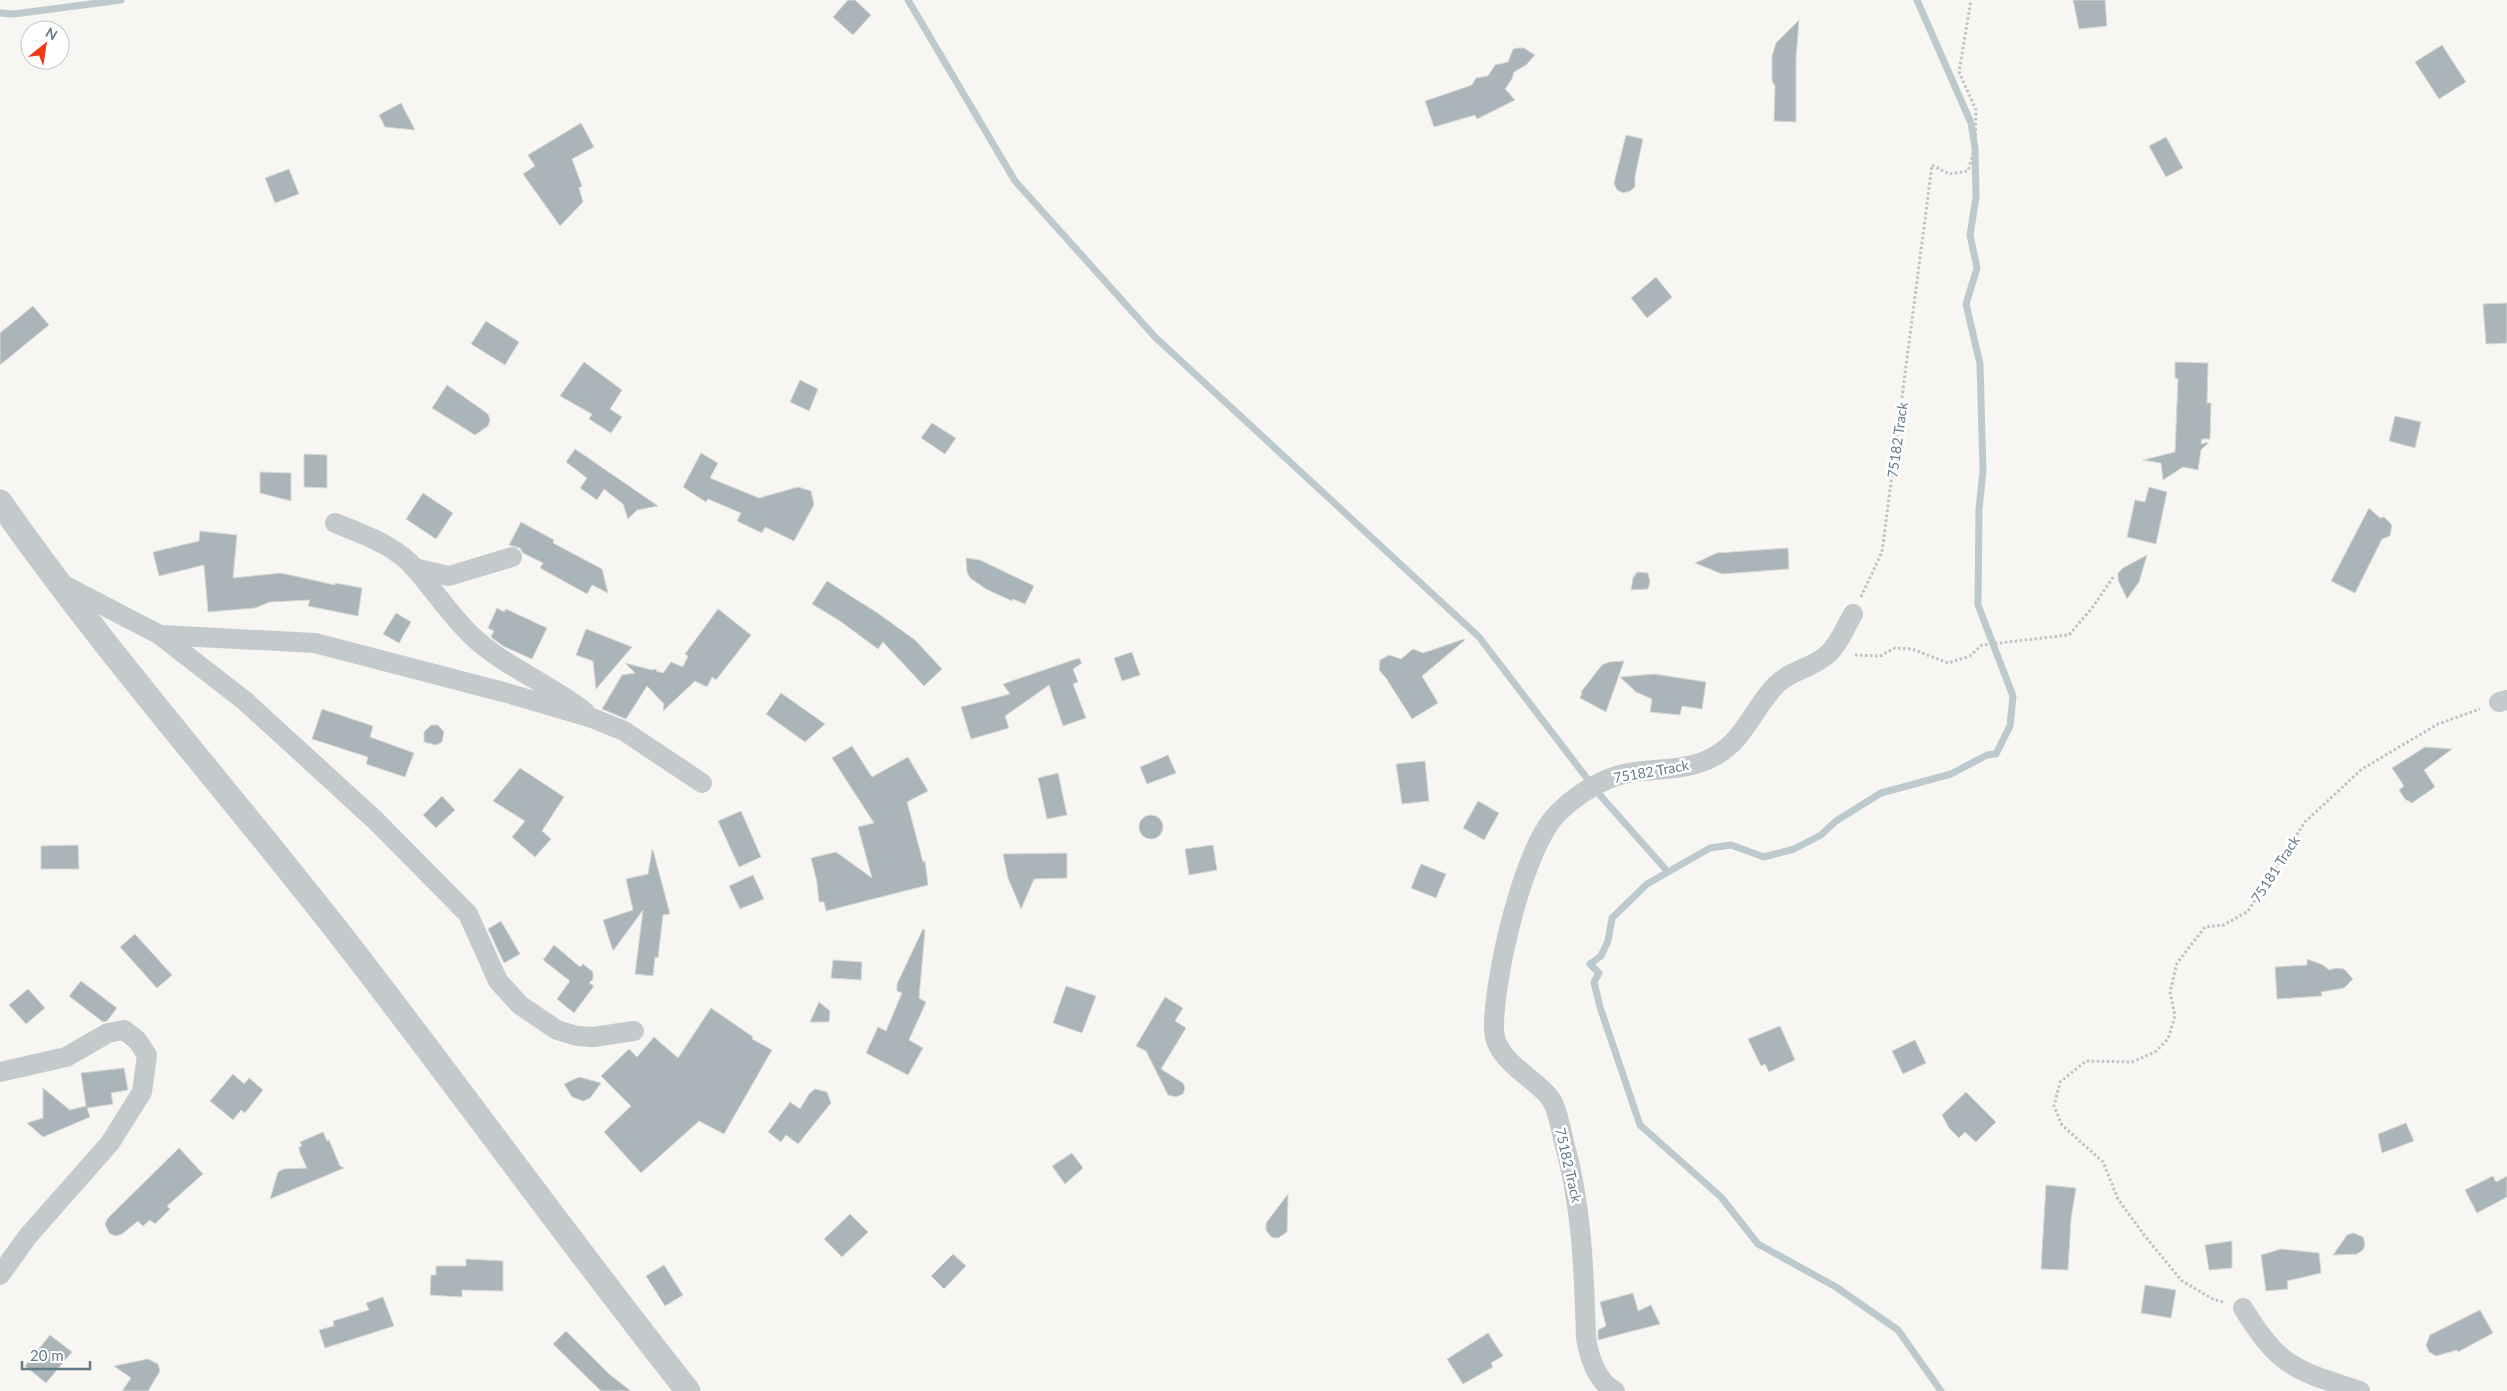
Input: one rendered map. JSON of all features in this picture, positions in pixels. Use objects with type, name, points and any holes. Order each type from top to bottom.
[{"type":"street","points":[[0,502],[55,581],[344,940],[633,1322],[688,1391]]},
{"type":"street","points":[[335,523],[375,540],[408,561],[471,635],[519,669],[564,695],[592,718]]},
{"type":"street","points":[[414,568],[449,576],[512,557]]},
{"type":"street","points":[[55,581],[160,635],[245,701],[375,820],[468,914],[478,931],[498,981],[520,1004],[557,1030],[577,1036],[593,1037],[634,1030]]},
{"type":"street","name":"75182 Track","points":[[1615,1391],[1607,1387],[1589,1353],[1586,1338],[1581,1227],[1574,1176],[1555,1108],[1546,1094],[1525,1077],[1504,1054],[1494,1033],[1496,999],[1511,917],[1531,861],[1544,833],[1558,812],[1583,793],[1606,780],[1626,774],[1683,768],[1714,756],[1736,740],[1776,685],[1793,672],[1810,666],[1829,654],[1853,614]]},
{"type":"street","points":[[160,635],[315,643],[499,690],[592,718],[638,739],[702,784]]},
{"type":"street","points":[[0,1072],[66,1057],[108,1034],[124,1030],[137,1040],[147,1056],[142,1092],[110,1143],[28,1236],[0,1275]]},
{"type":"street","points":[[2243,1308],[2263,1340],[2291,1365],[2306,1374],[2360,1391]]},
{"type":"path","name":"75182 Track","points":[[1853,614],[1882,552],[1932,165],[1949,174],[1968,171],[1975,148],[1976,110],[1960,72],[1971,0]]},
{"type":"path","points":[[1829,654],[1880,656],[1895,648],[1912,649],[1948,663],[1970,656],[1982,645],[2069,634],[2092,608],[2114,576]]},
{"type":"path","name":"75181 Track","points":[[2243,1308],[2213,1299],[2182,1281],[2144,1235],[2118,1199],[2103,1162],[2062,1125],[2054,1106],[2060,1082],[2086,1061],[2132,1062],[2155,1052],[2168,1039],[2175,1016],[2170,992],[2177,963],[2205,927],[2224,926],[2248,911],[2306,822],[2362,769],[2438,724],[2503,701]]},
{"type":"building","points":[[848,0],[855,0],[871,15],[853,35],[833,17]]},
{"type":"building","points":[[2073,0],[2105,0],[2107,26],[2079,29]]},
{"type":"building","points":[[1799,20],[1796,59],[1796,122],[1774,121],[1775,86],[1772,81],[1772,56],[1776,43]]},
{"type":"building","points":[[2442,45],[2466,82],[2439,99],[2415,62]]},
{"type":"building","points":[[1524,48],[1535,55],[1526,65],[1514,72],[1512,79],[1505,89],[1515,100],[1477,119],[1475,115],[1434,127],[1425,101],[1472,85],[1476,78],[1488,76],[1495,65],[1508,62],[1513,49]]},
{"type":"building","points":[[401,103],[415,130],[385,127],[379,115]]},
{"type":"building","points":[[581,123],[594,147],[572,159],[582,186],[579,188],[583,202],[560,226],[523,174],[535,166],[528,155]]},
{"type":"building","points":[[1626,135],[1643,139],[1635,176],[1635,187],[1623,193],[1617,190],[1614,183]]},
{"type":"building","points":[[2166,137],[2183,168],[2166,177],[2149,146]]},
{"type":"building","points":[[289,169],[299,194],[275,203],[265,178]]},
{"type":"building","points":[[1656,277],[1672,297],[1647,318],[1631,298]]},
{"type":"building","points":[[2507,303],[2507,343],[2486,344],[2483,304]]},
{"type":"building","points":[[33,306],[49,325],[0,365],[0,333]]},
{"type":"building","points":[[486,321],[519,342],[505,365],[471,344]]},
{"type":"building","points":[[584,362],[622,390],[610,409],[622,417],[611,433],[589,419],[592,414],[560,396]]},
{"type":"building","points":[[2175,362],[2208,363],[2207,403],[2211,403],[2210,439],[2202,439],[2201,444],[2209,442],[2201,450],[2198,470],[2183,467],[2163,480],[2161,463],[2143,460],[2175,452],[2178,379],[2175,378]]},
{"type":"building","points":[[800,380],[818,389],[809,411],[790,402]]},
{"type":"building","points":[[447,385],[488,414],[490,420],[488,426],[475,435],[432,408]]},
{"type":"building","points":[[2395,416],[2421,422],[2415,448],[2389,441]]},
{"type":"building","points":[[932,423],[956,438],[945,454],[921,438]]},
{"type":"building","points":[[575,449],[658,506],[637,510],[628,519],[623,504],[604,489],[597,500],[580,488],[587,478],[566,462]]},
{"type":"building","points":[[701,453],[718,463],[710,478],[759,498],[798,487],[811,491],[814,505],[794,541],[765,527],[762,533],[737,521],[741,513],[708,499],[706,502],[683,487]]},
{"type":"building","points":[[304,454],[327,455],[327,488],[304,487]]},
{"type":"building","points":[[260,472],[291,473],[291,501],[260,493]]},
{"type":"building","points":[[2149,487],[2167,492],[2156,544],[2127,537],[2135,500],[2145,502]]},
{"type":"building","points":[[423,493],[453,513],[436,539],[406,519]]},
{"type":"building","points":[[2369,508],[2380,518],[2384,517],[2392,525],[2390,536],[2382,539],[2355,593],[2331,581]]},
{"type":"building","points":[[521,522],[554,540],[553,543],[602,569],[608,593],[592,585],[587,594],[540,568],[543,563],[523,553],[520,548],[509,545]]},
{"type":"building","points":[[200,531],[237,535],[233,578],[281,573],[335,585],[335,583],[362,588],[358,616],[308,606],[310,600],[270,602],[255,608],[208,612],[204,565],[159,576],[153,552],[199,541]]},
{"type":"building","points":[[1788,548],[1789,569],[1722,574],[1695,563],[1717,553]]},
{"type":"building","points":[[2147,555],[2139,582],[2127,599],[2118,580],[2118,573],[2123,568]]},
{"type":"building","points":[[966,558],[980,560],[1034,586],[1025,604],[1013,599],[1012,601],[986,589],[970,578],[967,572]]},
{"type":"building","points":[[1637,572],[1648,573],[1650,582],[1648,589],[1631,590],[1633,578]]},
{"type":"building","points":[[827,581],[879,614],[915,640],[942,669],[924,686],[883,642],[878,649],[840,621],[812,604]]},
{"type":"building","points":[[497,608],[504,612],[506,609],[547,628],[532,659],[503,646],[491,637],[494,631],[488,628]]},
{"type":"building","points":[[718,609],[751,635],[716,680],[712,677],[707,687],[695,681],[663,711],[664,704],[647,686],[626,719],[602,709],[622,675],[635,673],[625,663],[652,670],[657,669],[656,671],[663,673],[671,662],[683,667],[688,656],[685,654]]},
{"type":"building","points":[[396,613],[411,622],[399,643],[383,634]]},
{"type":"building","points":[[586,629],[632,647],[596,689],[593,661],[576,655]]},
{"type":"building","points":[[1464,639],[1422,676],[1438,703],[1412,719],[1379,670],[1380,660],[1389,655],[1401,659],[1413,649],[1423,653]]},
{"type":"building","points":[[1132,652],[1140,675],[1122,681],[1114,658]]},
{"type":"building","points":[[1079,658],[1082,663],[1073,669],[1078,682],[1073,684],[1086,718],[1063,726],[1049,685],[1005,716],[1009,728],[971,739],[961,707],[1010,694],[1003,684]]},
{"type":"building","points":[[1624,661],[1606,712],[1580,698],[1581,692],[1602,665],[1609,662]]},
{"type":"building","points":[[1654,674],[1706,682],[1702,709],[1682,706],[1680,715],[1650,712],[1652,699],[1636,692],[1620,677]]},
{"type":"building","points":[[781,693],[825,724],[805,742],[766,714]]},
{"type":"building","points":[[322,709],[373,726],[370,737],[414,753],[405,777],[366,764],[368,757],[312,739]]},
{"type":"building","points":[[431,725],[438,725],[444,732],[442,742],[436,745],[424,742],[424,732]]},
{"type":"building","points":[[852,746],[872,777],[908,757],[928,791],[907,802],[923,862],[925,861],[928,885],[826,911],[824,902],[819,902],[817,882],[811,858],[836,852],[872,878],[858,827],[874,823],[832,758]]},
{"type":"building","points":[[2425,747],[2452,749],[2424,770],[2435,787],[2412,803],[2405,799],[2399,790],[2404,786],[2392,768]]},
{"type":"building","points":[[1168,755],[1176,773],[1147,784],[1140,767]]},
{"type":"building","points":[[1425,761],[1429,801],[1402,804],[1396,764]]},
{"type":"building","points":[[520,768],[564,797],[542,831],[551,839],[535,857],[512,837],[525,821],[493,801]]},
{"type":"building","points":[[1058,773],[1067,815],[1047,819],[1038,778]]},
{"type":"building","points":[[442,796],[455,810],[436,828],[423,815]]},
{"type":"building","points":[[1478,801],[1499,813],[1484,840],[1463,828]]},
{"type":"building","points":[[741,811],[761,857],[739,867],[718,821]]},
{"type":"building","points":[[1151,815],[1156,816],[1162,822],[1162,832],[1156,838],[1151,839],[1146,838],[1140,832],[1139,827],[1140,822],[1146,816]]},
{"type":"building","points":[[78,845],[79,869],[41,869],[41,846]]},
{"type":"building","points":[[1213,845],[1217,870],[1189,875],[1185,849]]},
{"type":"building","points":[[652,850],[670,914],[663,915],[658,958],[655,957],[653,976],[635,974],[643,910],[613,951],[603,920],[633,910],[626,879],[648,874]]},
{"type":"building","points":[[1067,853],[1067,878],[1034,879],[1021,909],[1008,878],[1003,854]]},
{"type":"building","points":[[1421,864],[1446,874],[1436,898],[1411,888]]},
{"type":"building","points":[[753,875],[764,899],[740,909],[729,886]]},
{"type":"building","points":[[501,921],[520,954],[504,963],[488,929]]},
{"type":"building","points":[[923,929],[925,930],[919,998],[926,1002],[909,1040],[923,1048],[908,1075],[866,1053],[878,1027],[886,1031],[902,993],[897,991],[897,984]]},
{"type":"building","points":[[135,934],[172,975],[157,988],[120,947]]},
{"type":"building","points":[[554,945],[580,967],[583,964],[593,972],[593,979],[589,983],[594,986],[574,1013],[557,999],[570,981],[543,960]]},
{"type":"building","points":[[2307,959],[2323,965],[2329,970],[2344,969],[2353,979],[2344,988],[2321,992],[2322,996],[2277,999],[2275,967],[2307,965]]},
{"type":"building","points":[[833,960],[862,962],[861,980],[831,978]]},
{"type":"building","points":[[81,981],[117,1008],[107,1021],[103,1022],[69,996]]},
{"type":"building","points":[[1066,986],[1096,996],[1082,1033],[1053,1023]]},
{"type":"building","points":[[28,989],[45,1008],[26,1024],[9,1005]]},
{"type":"building","points":[[1165,997],[1183,1008],[1175,1021],[1186,1028],[1161,1069],[1183,1083],[1185,1088],[1183,1094],[1176,1097],[1168,1095],[1146,1051],[1136,1046]]},
{"type":"building","points":[[819,1002],[830,1011],[829,1022],[810,1022]]},
{"type":"building","points":[[711,1008],[753,1037],[752,1039],[772,1050],[724,1134],[699,1121],[641,1173],[604,1132],[631,1106],[601,1076],[629,1049],[637,1057],[654,1037],[678,1058]]},
{"type":"building","points":[[1780,1026],[1795,1060],[1769,1072],[1765,1064],[1761,1066],[1748,1039]]},
{"type":"building","points":[[1915,1040],[1926,1063],[1903,1074],[1892,1051]]},
{"type":"building","points":[[124,1068],[128,1090],[111,1093],[113,1104],[87,1108],[90,1117],[43,1137],[27,1123],[43,1118],[43,1088],[70,1110],[86,1106],[81,1073]]},
{"type":"building","points":[[233,1074],[244,1084],[249,1078],[263,1090],[245,1113],[241,1110],[233,1120],[210,1101]]},
{"type":"building","points":[[579,1077],[601,1083],[590,1098],[583,1101],[572,1097],[564,1084]]},
{"type":"building","points":[[815,1089],[827,1092],[831,1103],[798,1144],[786,1135],[781,1142],[768,1132],[790,1102],[800,1109],[809,1094]]},
{"type":"building","points":[[1966,1092],[1996,1122],[1976,1142],[1965,1132],[1959,1138],[1949,1128],[1942,1115]]},
{"type":"building","points":[[2406,1123],[2414,1141],[2382,1153],[2378,1134]]},
{"type":"building","points":[[323,1132],[327,1141],[329,1140],[340,1166],[344,1168],[270,1199],[278,1172],[284,1169],[307,1168],[300,1153],[299,1147],[302,1146],[300,1142]]},
{"type":"building","points":[[179,1148],[203,1174],[167,1206],[170,1209],[155,1224],[150,1220],[143,1226],[138,1221],[122,1234],[115,1236],[109,1233],[105,1224],[108,1218]]},
{"type":"building","points":[[1072,1153],[1083,1168],[1065,1184],[1052,1166]]},
{"type":"building","points":[[2493,1176],[2496,1182],[2507,1176],[2507,1197],[2477,1213],[2465,1190]]},
{"type":"building","points":[[2046,1185],[2076,1188],[2071,1219],[2068,1270],[2041,1269]]},
{"type":"building","points":[[1288,1194],[1287,1232],[1278,1238],[1271,1237],[1266,1230],[1266,1223]]},
{"type":"building","points":[[850,1214],[868,1232],[842,1257],[824,1239]]},
{"type":"building","points":[[2354,1233],[2363,1237],[2365,1244],[2363,1250],[2357,1254],[2333,1255],[2347,1235]]},
{"type":"building","points":[[2232,1241],[2232,1268],[2209,1270],[2205,1245]]},
{"type":"building","points":[[2281,1249],[2319,1253],[2321,1273],[2287,1281],[2288,1289],[2266,1291],[2261,1255]]},
{"type":"building","points":[[953,1254],[966,1266],[944,1289],[931,1276]]},
{"type":"building","points":[[466,1259],[503,1261],[503,1291],[462,1290],[462,1297],[430,1295],[431,1275],[436,1275],[436,1266],[466,1266]]},
{"type":"building","points":[[664,1265],[683,1295],[665,1306],[646,1276]]},
{"type":"building","points":[[2145,1285],[2176,1290],[2171,1318],[2141,1313]]},
{"type":"building","points":[[1633,1293],[1638,1311],[1651,1305],[1660,1324],[1598,1340],[1598,1330],[1606,1326],[1600,1302]]},
{"type":"building","points":[[383,1297],[394,1326],[325,1348],[319,1330],[334,1326],[333,1321],[369,1310],[366,1303]]},
{"type":"building","points":[[2480,1310],[2493,1333],[2458,1352],[2457,1350],[2436,1356],[2429,1352],[2426,1345],[2430,1335]]},
{"type":"building","points":[[566,1331],[609,1374],[631,1391],[601,1391],[553,1344]]},
{"type":"building","points":[[1488,1333],[1503,1356],[1491,1363],[1493,1367],[1463,1384],[1447,1359]]},
{"type":"building","points":[[50,1335],[72,1352],[46,1383],[25,1366]]},
{"type":"building","points":[[148,1359],[158,1364],[160,1371],[148,1391],[122,1391],[131,1378],[114,1366]]},
{"type":"waterway","points":[[0,13],[14,14],[121,0]]},
{"type":"waterway","points":[[908,0],[1015,181],[1155,337],[1479,637],[1589,781]]},
{"type":"waterway","points":[[1917,0],[1971,123],[1975,148],[1976,197],[1970,235],[1977,268],[1966,304],[1980,364],[1983,471],[1979,509],[1978,605],[2013,696],[2010,726],[1996,754],[1987,755],[1951,774],[1881,793],[1836,821],[1821,835],[1794,849],[1764,857],[1731,845],[1710,848],[1647,884],[1612,918],[1608,941],[1601,956],[1590,964],[1599,973],[1594,982],[1600,1007],[1640,1125],[1721,1197],[1758,1244],[1836,1287],[1898,1330],[1941,1391]]},
{"type":"waterway","points":[[1599,794],[1668,872]]}]
